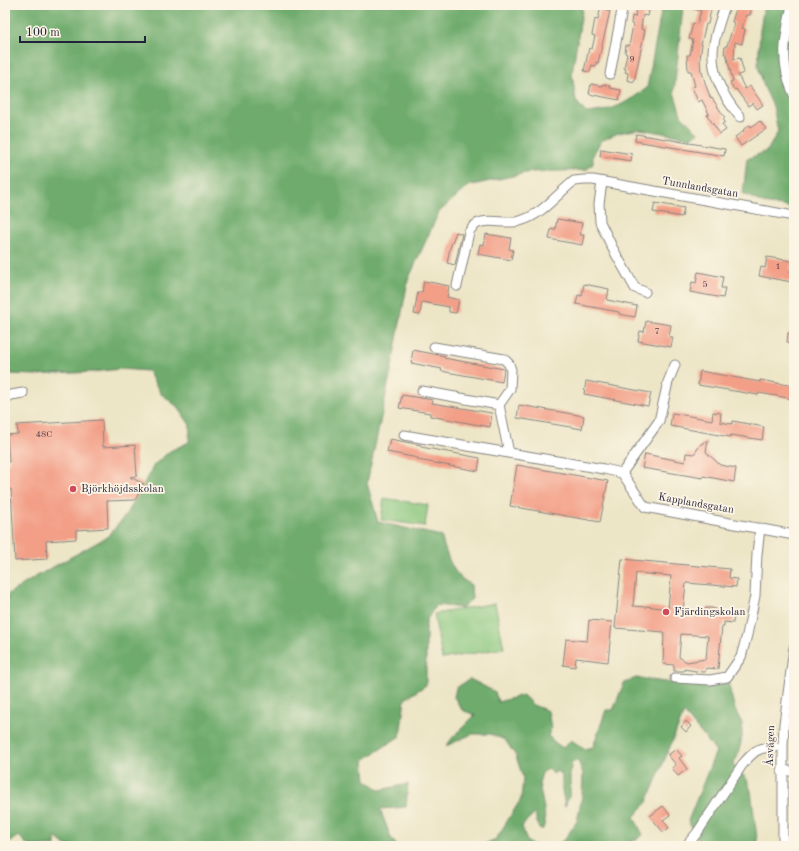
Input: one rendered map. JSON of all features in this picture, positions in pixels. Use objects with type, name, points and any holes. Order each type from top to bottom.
[{"type":"street","points":[[610,74],[623,5]]},
{"type":"street","points":[[725,5],[712,53],[716,77],[728,104],[740,117]]},
{"type":"street","points":[[792,5],[785,40],[784,59],[786,74],[794,95]]},
{"type":"street","name":"Tunnlandsgatan","points":[[457,286],[469,232],[472,227],[482,222],[518,222],[541,210],[574,181],[584,180],[602,182],[794,216]]},
{"type":"street","points":[[602,182],[599,204],[600,222],[635,288],[645,292]]},
{"type":"street","points":[[434,347],[504,359],[509,364],[511,370],[510,389],[500,405],[509,453]]},
{"type":"street","points":[[404,435],[622,473],[659,422],[668,382],[675,365]]},
{"type":"street","points":[[422,391],[500,405]]},
{"type":"street","points":[[5,400],[11,395],[23,393]]},
{"type":"street","name":"Kapplandsgatan","points":[[622,473],[645,507],[794,535]]},
{"type":"street","points":[[676,678],[710,680],[726,677],[741,657],[755,596],[760,528]]},
{"type":"street","name":"Åsvägen","points":[[783,846],[782,771],[784,724],[794,648]]},
{"type":"street","points":[[686,846],[697,833],[748,758],[761,748],[775,747]]},
{"type":"street","points":[[782,771],[794,771]]},
{"type":"green space","points":[[5,5],[583,5],[572,73],[576,101],[586,113],[618,106],[647,88],[662,7],[683,8],[674,92],[681,115],[699,133],[690,138],[640,129],[618,133],[601,141],[593,155],[593,164],[586,170],[530,172],[468,186],[439,212],[408,280],[391,371],[367,483],[378,522],[441,536],[448,558],[456,573],[471,585],[472,599],[462,608],[436,605],[426,621],[426,685],[405,699],[400,736],[364,760],[366,780],[380,790],[408,784],[406,807],[380,809],[391,838],[397,846],[66,846],[55,837],[55,846],[28,846],[19,836],[5,844],[5,596],[37,576],[107,537],[127,514],[154,465],[170,451],[189,442],[190,425],[178,407],[161,394],[148,371],[120,369],[36,375],[9,374],[5,387]]},
{"type":"green space","points":[[764,5],[794,5],[794,208],[763,203],[743,194],[747,159],[767,151],[778,132],[773,106],[764,87],[758,66],[760,30]]},
{"type":"green space","points":[[384,498],[428,505],[425,526],[381,520]]},
{"type":"green space","points":[[495,603],[504,648],[442,659],[434,614]]},
{"type":"green space","points":[[636,678],[670,683],[693,684],[716,684],[728,682],[735,710],[742,723],[742,737],[738,755],[733,765],[747,779],[751,791],[758,846],[697,846],[699,841],[688,821],[716,751],[684,713],[647,802],[634,817],[643,835],[625,846],[555,846],[565,839],[577,821],[582,797],[583,773],[578,761],[572,762],[570,772],[570,793],[565,807],[562,789],[562,774],[556,771],[554,774],[547,769],[542,773],[539,783],[544,809],[545,822],[543,829],[539,829],[535,814],[528,819],[522,827],[527,841],[534,846],[480,846],[496,839],[521,799],[523,778],[516,756],[505,740],[490,734],[472,734],[446,746],[475,715],[462,710],[454,697],[456,688],[470,679],[495,692],[498,702],[523,695],[533,705],[548,711],[551,728],[548,736],[557,744],[563,748],[571,740],[585,749],[593,747],[606,710],[613,710],[624,683]]},
{"type":"building","points":[[601,5],[608,5],[607,11],[610,11],[598,63],[596,62],[596,66],[592,65],[590,72],[584,71],[589,48],[592,49],[595,36],[592,35],[595,19],[598,20]]},
{"type":"building","points":[[637,5],[650,5],[648,16],[643,15],[641,29],[645,30],[634,82],[627,80],[628,73],[625,72],[626,69],[624,68],[627,54],[625,53],[626,45],[629,46],[633,25],[631,24],[632,16],[635,17]]},
{"type":"building","points":[[687,5],[712,5],[708,24],[706,24],[701,44],[700,59],[701,72],[711,99],[712,98],[725,118],[723,119],[725,122],[722,124],[726,130],[720,134],[707,115],[709,114],[702,100],[698,102],[692,87],[695,86],[691,71],[688,71],[687,55],[690,55],[693,40],[689,39],[693,23],[697,24],[701,11],[686,7]]},
{"type":"building","points":[[737,5],[752,5],[750,15],[746,15],[742,28],[745,29],[742,44],[735,42],[734,59],[740,58],[744,73],[738,75],[745,89],[750,86],[763,105],[757,109],[753,103],[748,106],[736,89],[734,90],[730,82],[733,81],[726,54],[724,54],[725,46],[727,46],[734,23],[732,22]]},
{"type":"building","points":[[591,84],[602,86],[602,84],[610,86],[610,88],[621,90],[619,100],[589,94]]},
{"type":"building","points":[[760,121],[766,129],[741,146],[735,137],[744,131],[743,130],[746,127],[750,125],[751,127]]},
{"type":"building","points":[[636,134],[725,149],[724,156],[635,141]]},
{"type":"building","points":[[601,149],[632,154],[631,161],[600,156]]},
{"type":"building","points":[[655,203],[684,208],[682,217],[653,212]]},
{"type":"building","points":[[557,219],[582,223],[580,235],[584,235],[582,245],[549,239],[551,229],[555,230]]},
{"type":"building","points":[[456,232],[462,234],[455,265],[447,263],[450,248]]},
{"type":"building","points":[[486,234],[511,238],[509,249],[513,250],[511,260],[478,254],[480,244],[484,245]]},
{"type":"building","points":[[767,257],[792,261],[790,272],[794,273],[792,282],[759,276],[761,267],[765,268]]},
{"type":"building","points":[[698,272],[723,277],[721,288],[725,288],[723,298],[690,292],[692,282],[696,283]]},
{"type":"building","points":[[424,281],[449,286],[447,297],[459,300],[456,313],[449,312],[449,307],[422,302],[420,315],[414,314],[418,292],[422,292]]},
{"type":"building","points":[[584,284],[609,289],[607,300],[637,306],[635,317],[619,314],[619,312],[576,304],[578,295],[582,296]]},
{"type":"building","points":[[646,321],[671,325],[669,337],[673,337],[671,347],[638,341],[640,331],[644,332]]},
{"type":"building","points":[[788,333],[794,334],[794,343],[787,342]]},
{"type":"building","points":[[413,350],[444,356],[444,358],[504,369],[502,382],[441,371],[442,369],[411,363]]},
{"type":"building","points":[[700,371],[760,382],[760,380],[794,386],[794,399],[759,393],[758,395],[698,385]]},
{"type":"building","points":[[586,381],[651,393],[648,406],[584,394]]},
{"type":"building","points":[[402,395],[433,400],[432,403],[492,413],[490,427],[430,416],[430,413],[399,408]]},
{"type":"building","points":[[519,405],[584,416],[582,429],[517,418]]},
{"type":"building","points":[[713,412],[721,413],[720,422],[732,424],[733,421],[764,427],[762,440],[731,435],[730,437],[670,426],[672,413],[712,420]]},
{"type":"building","points":[[102,420],[103,447],[135,445],[137,476],[130,477],[144,484],[135,500],[107,501],[108,528],[76,530],[76,539],[46,541],[47,559],[15,561],[11,489],[5,490],[5,462],[9,462],[7,435],[18,434],[17,425]]},
{"type":"building","points":[[390,439],[421,445],[421,447],[480,458],[478,471],[418,460],[418,458],[387,452]]},
{"type":"building","points":[[708,440],[706,452],[720,465],[736,468],[734,482],[703,476],[703,478],[642,468],[645,454],[685,462],[686,453],[694,454],[701,444]]},
{"type":"building","points":[[517,465],[608,481],[600,522],[510,506]]},
{"type":"building","points":[[622,559],[730,569],[729,578],[737,579],[736,587],[686,583],[683,611],[699,612],[699,609],[705,610],[706,608],[712,608],[734,613],[733,623],[724,622],[724,626],[722,626],[718,669],[706,668],[705,672],[684,669],[684,671],[674,671],[674,665],[663,664],[664,632],[615,628]],"holes":[[[636,573],[671,576],[668,609],[633,606]],[[681,634],[708,636],[706,659],[687,662],[679,657]]]},
{"type":"building","points":[[589,620],[612,622],[608,662],[576,658],[575,667],[563,665],[566,639],[587,641]]},
{"type":"building","points":[[686,721],[691,726],[686,732],[681,727]]},
{"type":"building","points":[[676,749],[682,756],[679,758],[687,769],[678,776],[672,768],[676,765],[668,755]]},
{"type":"building","points":[[663,806],[670,815],[663,820],[669,828],[663,832],[650,816]]},
{"type":"place","name":"Björkhöjdsskolan","points":[[73,489]]},
{"type":"place","name":"Fjärdingskolan","points":[[666,612]]}]
